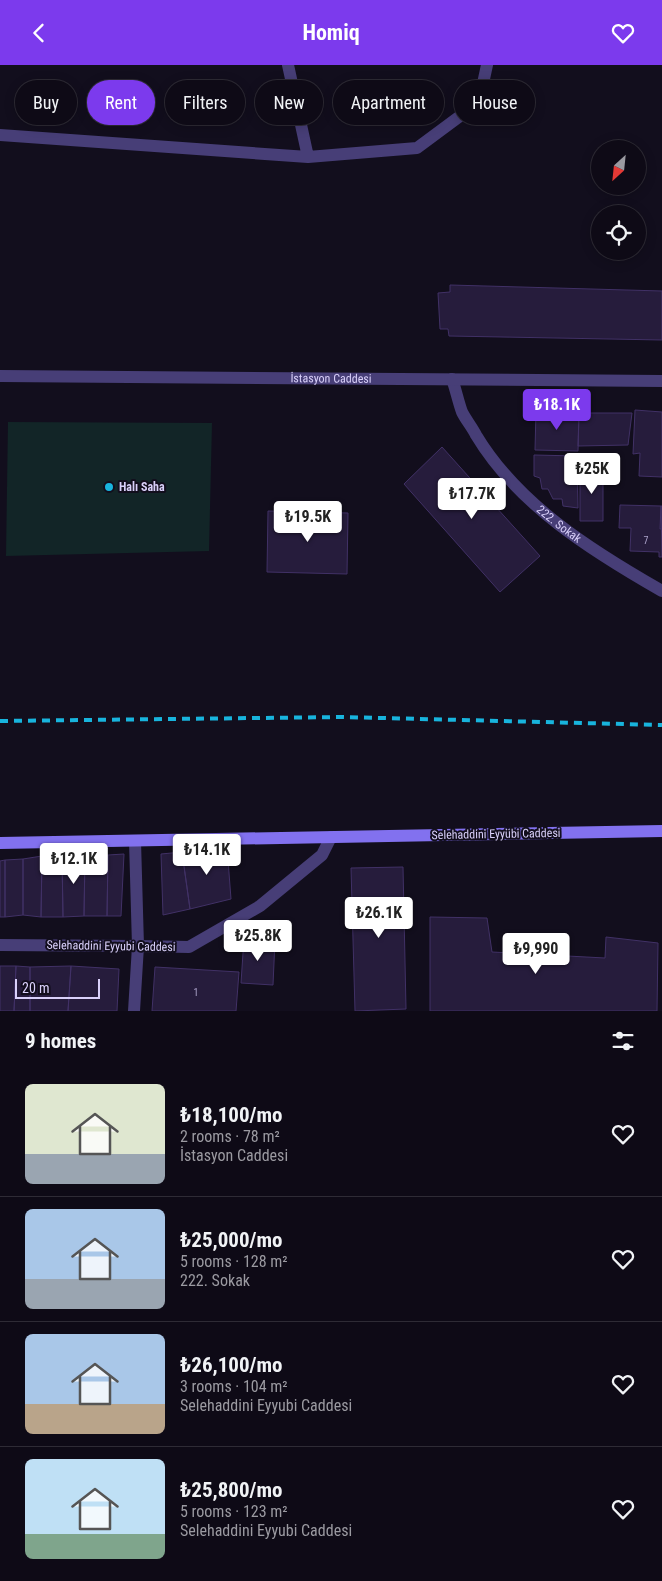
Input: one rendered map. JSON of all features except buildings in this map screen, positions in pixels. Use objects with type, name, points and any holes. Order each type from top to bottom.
[{"type":"main road","name":"Selehaddini Eyyübi Caddesi","points":[[0,843],[662,831]]},
{"type":"street","points":[[288,65],[308,157]]},
{"type":"street","points":[[0,135],[308,157],[417,147],[479,102],[488,65]]},
{"type":"street","name":"İstasyon Caddesi","points":[[0,376],[662,381]]},
{"type":"street","name":"222. Sokak","points":[[452,379],[463,413],[484,449],[523,495],[563,527],[610,560],[662,591]]},
{"type":"street","name":"Selehaddini Eyyubi Caddesi","points":[[0,945],[190,947],[260,906],[322,855],[331,837]]},
{"type":"street","points":[[134,841],[138,946],[134,1011]]},
{"type":"green space","name":"Halı Saha","points":[[8,422],[212,423],[209,551],[6,556]]},
{"type":"railway","points":[[0,721],[342,717],[662,725]]},
{"type":"place","name":"Halı Saha","points":[[109,487]]}]
